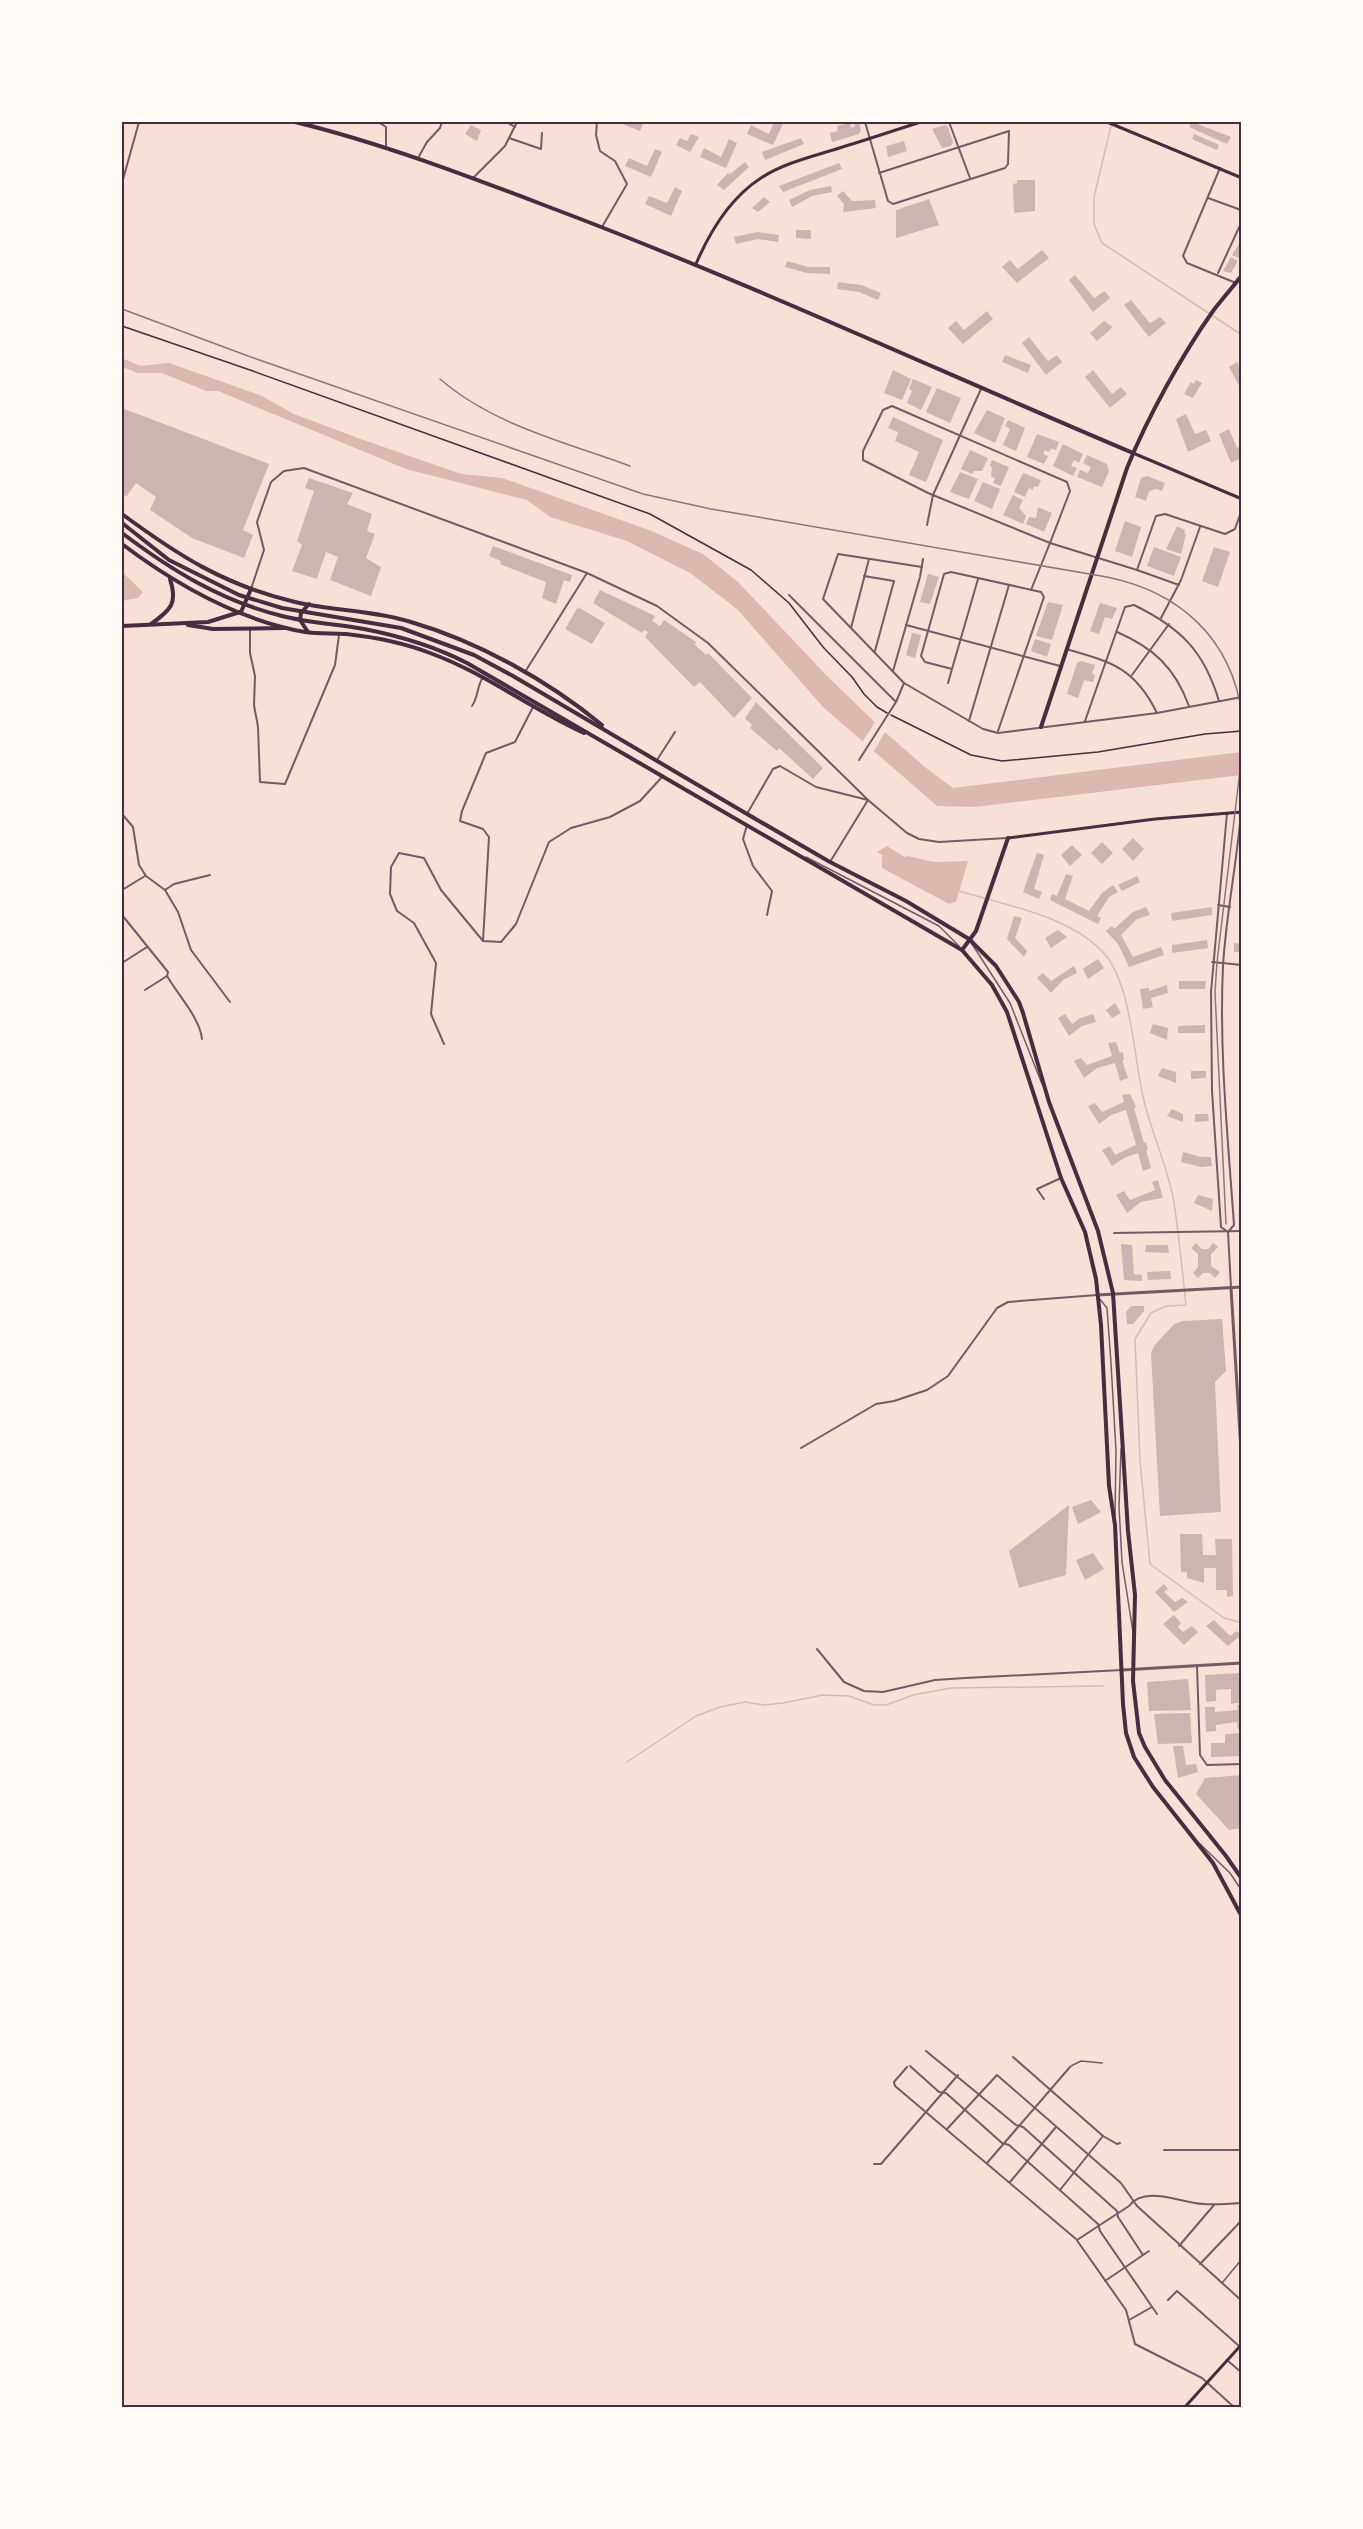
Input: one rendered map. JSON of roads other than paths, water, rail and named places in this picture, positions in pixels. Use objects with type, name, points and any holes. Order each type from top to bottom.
[{"type":"main road","points":[[295,122],[386,147],[474,177],[696,264],[1242,499]]},
{"type":"main road","points":[[696,264],[710,233],[723,215],[761,178],[814,156],[921,122]]},
{"type":"main road","points":[[1107,122],[1242,178]]},
{"type":"main road","points":[[1041,727],[1133,453],[1183,359],[1213,312],[1242,275]]},
{"type":"main road","points":[[122,514],[174,553],[216,575],[251,589],[309,604],[379,613],[413,622],[486,651],[525,672],[612,733]]},
{"type":"main road","points":[[122,523],[169,560],[221,587],[267,604],[315,614],[386,624],[436,639],[474,655],[612,733],[830,862],[906,901],[969,939],[996,966],[1019,1002],[1049,1102],[1098,1231],[1113,1293],[1135,1595],[1134,1704],[1139,1733],[1144,1747],[1165,1780],[1242,1879]]},
{"type":"main road","points":[[122,533],[164,564],[208,589],[252,608],[297,619],[394,635],[433,647],[467,663],[962,950],[992,985],[1007,1012],[1061,1178],[1085,1232],[1096,1279],[1101,1325],[1109,1486],[1114,1525],[1126,1733],[1134,1757],[1153,1786],[1222,1877],[1242,1917]]},
{"type":"main road","points":[[122,544],[169,578],[240,612],[308,632],[395,642],[430,652],[483,677],[563,724],[604,743]]},
{"type":"main road","points":[[150,624],[163,615],[174,600],[175,595],[169,578]]},
{"type":"main road","points":[[122,626],[208,622],[240,612],[251,589]]},
{"type":"main road","points":[[308,632],[301,624],[300,616],[309,604]]},
{"type":"main road","points":[[184,624],[213,629],[289,628]]},
{"type":"main road","points":[[962,950],[976,931],[1008,838],[1241,812]]},
{"type":"main road","points":[[1186,2407],[1240,2345]]},
{"type":"street","points":[[122,183],[139,122]]},
{"type":"street","points":[[378,122],[386,127],[386,147]]},
{"type":"street","points":[[418,158],[427,142],[441,128],[442,122]]},
{"type":"street","points":[[506,122],[515,127]]},
{"type":"street","points":[[474,177],[490,163],[509,138],[517,122]]},
{"type":"street","points":[[597,122],[596,135],[600,151],[615,161],[627,184],[602,227]]},
{"type":"street","points":[[865,122],[879,173],[888,201],[893,204],[1005,168],[1008,164],[1009,131],[879,173]]},
{"type":"street","points":[[949,122],[970,178]]},
{"type":"street","points":[[509,138],[541,149],[542,133]]},
{"type":"street","points":[[1220,168],[1183,256],[1187,263],[1218,273],[1236,283]]},
{"type":"street","points":[[1208,198],[1242,213]]},
{"type":"street","points":[[1218,273],[1242,221]]},
{"type":"street","points":[[927,525],[933,495],[982,387]]},
{"type":"street","points":[[1031,590],[1050,543],[1071,491],[1067,482],[892,406],[883,410],[863,452],[862,460],[867,464],[933,495],[1050,543],[1179,585]]},
{"type":"street","points":[[251,589],[264,550],[257,522],[272,482],[284,471],[304,468],[587,573],[657,606],[708,643],[868,800],[894,824],[919,839],[939,842],[1008,838]]},
{"type":"street","points":[[1137,570],[1155,516],[1165,514],[1225,534],[1235,529],[1242,509]]},
{"type":"street","points":[[1161,618],[1179,585],[1201,526]]},
{"type":"street","points":[[922,567],[838,554],[823,599],[904,682],[983,729],[998,733],[1157,713],[1242,697]]},
{"type":"street","points":[[851,628],[869,559]]},
{"type":"street","points":[[893,671],[923,559]]},
{"type":"street","points":[[952,669],[925,662],[921,656],[945,574],[951,572],[1041,592],[1044,597],[998,733]]},
{"type":"street","points":[[525,672],[587,573]]},
{"type":"street","points":[[864,576],[894,581],[875,652]]},
{"type":"street","points":[[948,683],[978,579]]},
{"type":"street","points":[[969,721],[1009,585]]},
{"type":"street","points":[[789,595],[896,702]]},
{"type":"street","points":[[1085,722],[1125,607],[1134,605],[1161,618],[1193,647],[1206,665],[1219,701]]},
{"type":"street","points":[[1132,675],[1169,624]]},
{"type":"street","points":[[906,625],[1060,666]]},
{"type":"street","points":[[250,629],[250,652],[255,676],[254,705],[258,727],[260,782],[285,784],[335,665],[339,634]]},
{"type":"street","points":[[1117,632],[1135,640],[1167,664],[1177,678],[1190,707]]},
{"type":"street","points":[[1066,649],[1106,662],[1132,675],[1148,695],[1157,713]]},
{"type":"street","points":[[472,706],[478,685],[483,677]]},
{"type":"street","points":[[859,760],[896,702],[904,682]]},
{"type":"street","points":[[483,941],[489,837],[483,829],[460,820],[486,753],[515,742],[533,707]]},
{"type":"street","points":[[657,760],[675,732]]},
{"type":"street","points":[[747,814],[773,769],[780,766],[816,787],[868,800]]},
{"type":"street","points":[[444,1044],[431,1014],[436,963],[414,923],[397,911],[390,894],[391,867],[399,852],[424,858],[441,890],[483,941],[501,942],[516,924],[549,842],[571,828],[610,817],[640,801],[662,777]]},
{"type":"street","points":[[830,862],[868,800]]},
{"type":"street","points":[[1241,812],[1224,962],[1223,1058],[1234,1225],[1228,1232],[1242,1467]]},
{"type":"street","points":[[1227,813],[1212,962],[1213,1102],[1221,1227],[1228,1232]]},
{"type":"street","points":[[122,814],[133,827],[139,865],[146,876],[165,890],[178,912],[191,950],[230,1002]]},
{"type":"street","points":[[747,825],[744,839],[753,866],[772,891],[767,915]]},
{"type":"street","points":[[165,890],[174,884],[210,875]]},
{"type":"street","points":[[122,890],[146,876]]},
{"type":"street","points":[[1218,905],[1230,907]]},
{"type":"street","points":[[122,915],[168,972],[167,976],[202,1030],[202,1039]]},
{"type":"street","points":[[122,963],[147,947]]},
{"type":"street","points":[[1212,962],[1242,965]]},
{"type":"street","points":[[145,990],[167,976]]},
{"type":"street","points":[[1044,1199],[1037,1189],[1061,1178]]},
{"type":"street","points":[[1114,1233],[1242,1231]]},
{"type":"street","points":[[801,1448],[876,1404],[894,1401],[927,1390],[948,1376],[997,1308],[1008,1302],[1113,1293],[1242,1287]]},
{"type":"street","points":[[818,1649],[844,1683],[864,1691],[883,1692],[935,1680],[955,1678],[1242,1663]]},
{"type":"street","points":[[1197,1666],[1200,1755],[1207,1765],[1242,1764]]},
{"type":"street","points":[[926,2051],[1042,2144],[1073,2172],[1117,2214],[1143,2255]]},
{"type":"street","points":[[1012,2057],[1103,2136],[1117,2144],[1120,2143]]},
{"type":"street","points":[[1157,2314],[1098,2226],[1028,2162],[908,2067],[894,2082],[895,2086],[1077,2240],[1126,2310],[1135,2344],[1170,2360],[1207,2382],[1235,2408]]},
{"type":"street","points":[[987,2163],[1070,2067]]},
{"type":"street","points":[[874,2164],[881,2164],[958,2075]]},
{"type":"street","points":[[947,2129],[997,2075],[1122,2183],[1133,2201],[1179,2246],[1241,2300]]},
{"type":"street","points":[[1010,2182],[1057,2127]]},
{"type":"street","points":[[1059,2190],[1103,2136]]},
{"type":"street","points":[[1164,2150],[1242,2150]]},
{"type":"street","points":[[1077,2240],[1133,2201],[1155,2195],[1203,2204],[1242,2203]]},
{"type":"street","points":[[1179,2246],[1214,2204]]},
{"type":"street","points":[[1200,2265],[1242,2220]]},
{"type":"street","points":[[1106,2281],[1149,2251]]},
{"type":"street","points":[[1168,2300],[1177,2291],[1240,2345]]},
{"type":"street","points":[[1129,2320],[1152,2307]]},
{"type":"street","points":[[1227,2360],[1242,2373]]},
{"type":"lane","points":[[799,855],[838,872],[939,926],[953,938],[962,950]]},
{"type":"lane","points":[[969,939],[1010,1003],[1049,1102]]},
{"type":"lane","points":[[1097,1295],[1107,1308],[1116,1451],[1114,1525]]},
{"type":"lane","points":[[1123,1444],[1120,1452],[1119,1506],[1122,1562],[1134,1639]]},
{"type":"lane","points":[[1192,1836],[1230,1873],[1242,1891]]},
{"type":"lane","points":[[1070,2067],[1081,2061],[1102,2062]]},
{"type":"lane","points":[[1221,2283],[1242,2259]]},
{"type":"waterway","points":[[1112,122],[1094,197],[1094,224],[1102,243],[1242,335]]},
{"type":"waterway","points":[[959,891],[1039,914],[1077,932],[1094,943],[1107,957],[1122,988],[1144,1101],[1173,1197],[1186,1305],[1166,1306],[1151,1313],[1135,1339],[1140,1461],[1150,1564],[1224,1618],[1242,1623]]},
{"type":"waterway","points":[[627,1762],[696,1716],[720,1707],[745,1702],[764,1705],[823,1695],[849,1696],[874,1705],[886,1705],[913,1695],[951,1688],[1103,1686]]},
{"type":"railway","points":[[122,309],[248,356],[643,494],[711,509],[1107,577],[1133,584],[1179,607],[1214,641],[1227,663],[1236,687],[1242,714]]},
{"type":"railway","points":[[440,379],[483,409],[530,431],[630,466]]},
{"type":"railway","points":[[1226,1224],[1215,992],[1242,754]]}]
